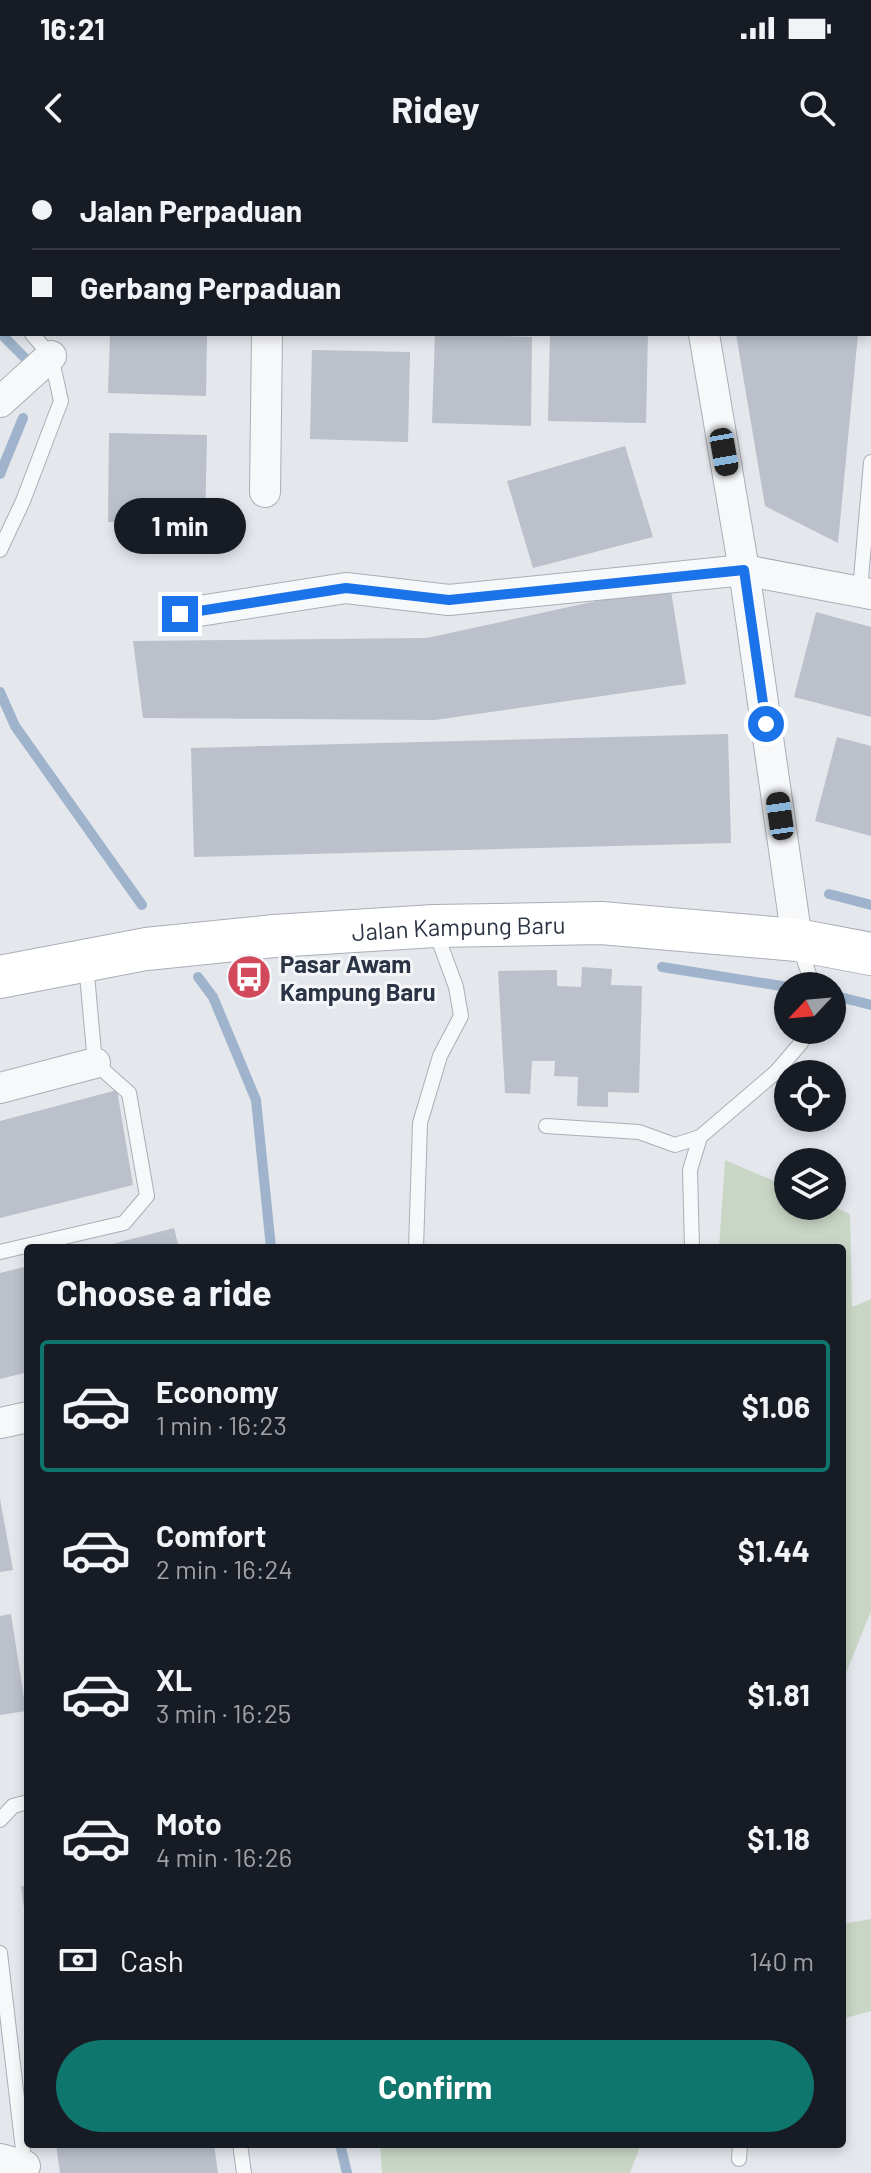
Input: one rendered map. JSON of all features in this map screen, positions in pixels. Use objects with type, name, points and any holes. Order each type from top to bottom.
[{"type":"main road","name":"Jalan Kampung Baru","points":[[0,977],[146,949],[274,936],[434,926],[601,923],[797,940],[871,954]]},
{"type":"street","points":[[265,492],[267,336]]},
{"type":"street","points":[[704,336],[744,570],[797,940]]},
{"type":"street","points":[[0,402],[41,345]]},
{"type":"street","points":[[180,614],[346,588],[449,600],[744,570],[865,593]]},
{"type":"street","points":[[0,1088],[95,1063]]},
{"type":"street","points":[[0,1423],[24,1418]]},
{"type":"lane","points":[[0,550],[23,501],[61,401],[41,345]]},
{"type":"lane","points":[[865,593],[871,462]]},
{"type":"lane","points":[[416,1244],[420,1123],[440,1056],[461,1016],[456,987],[434,926]]},
{"type":"lane","points":[[797,940],[808,972]]},
{"type":"lane","points":[[34,1244],[124,1223],[147,1196],[129,1093],[95,1063],[85,959]]},
{"type":"lane","points":[[546,1126],[639,1132],[675,1145],[700,1137],[776,1072],[800,1044]]},
{"type":"lane","points":[[692,1244],[690,1170],[700,1137]]},
{"type":"lane","points":[[0,1252],[24,1246]]},
{"type":"lane","points":[[0,1820],[13,1806],[24,1803]]},
{"type":"lane","points":[[0,1953],[17,2166]]},
{"type":"lane","points":[[241,2148],[244,2173]]},
{"type":"green space","points":[[725,1160],[774,1181],[774,1220],[846,1220],[846,1212],[850,1214],[852,1307],[871,1299],[871,1611],[846,1673],[846,1244],[719,1244]]},
{"type":"green space","points":[[871,1919],[871,2011],[846,2018],[846,1923]]},
{"type":"green space","points":[[380,2148],[639,2148],[630,2173],[382,2173]]},
{"type":"building","points":[[110,336],[207,336],[206,396],[108,393]]},
{"type":"building","points":[[435,336],[532,337],[531,426],[432,423]]},
{"type":"building","points":[[550,336],[648,336],[646,423],[548,421]]},
{"type":"building","points":[[736,336],[858,336],[838,543],[765,506]]},
{"type":"building","points":[[312,350],[410,352],[408,442],[310,439]]},
{"type":"building","points":[[109,433],[207,435],[205,525],[108,522]]},
{"type":"building","points":[[625,446],[653,537],[533,568],[507,481]]},
{"type":"building","points":[[670,585],[686,684],[435,720],[143,718],[133,641],[427,638]]},
{"type":"building","points":[[816,612],[871,627],[871,717],[794,697]]},
{"type":"building","points":[[728,734],[731,843],[194,857],[191,748]]},
{"type":"building","points":[[837,737],[871,746],[871,836],[815,821]]},
{"type":"building","points":[[582,967],[612,969],[611,985],[642,986],[639,1093],[608,1092],[608,1107],[577,1106],[578,1077],[554,1076],[555,1061],[532,1061],[530,1094],[505,1093],[498,971],[557,970],[557,986],[581,987]]},
{"type":"building","points":[[117,1090],[133,1185],[0,1218],[0,1121]]},
{"type":"building","points":[[174,1228],[178,1244],[113,1244]]},
{"type":"building","points":[[24,1267],[24,1373],[0,1379],[0,1273]]},
{"type":"building","points":[[0,1499],[13,1570],[0,1572]]},
{"type":"building","points":[[11,1614],[24,1711],[0,1715],[0,1616]]},
{"type":"building","points":[[57,2148],[215,2148],[218,2173],[60,2173]]},
{"type":"waterway","points":[[3,336],[29,362]]},
{"type":"waterway","points":[[0,474],[23,418]]},
{"type":"waterway","points":[[0,692],[15,726],[142,905]]},
{"type":"waterway","points":[[829,894],[871,905]]},
{"type":"waterway","points":[[662,967],[774,985]]},
{"type":"waterway","points":[[198,977],[213,997],[256,1100],[271,1244]]},
{"type":"waterway","points":[[846,999],[871,1005]]},
{"type":"waterway","points":[[341,2148],[347,2173]]},
{"type":"place","name":"Pasar Awam Kampung Baru","points":[[249,977]]},
{"type":"route","points":[[180,614],[346,588],[449,600],[744,570],[766,724]]}]
